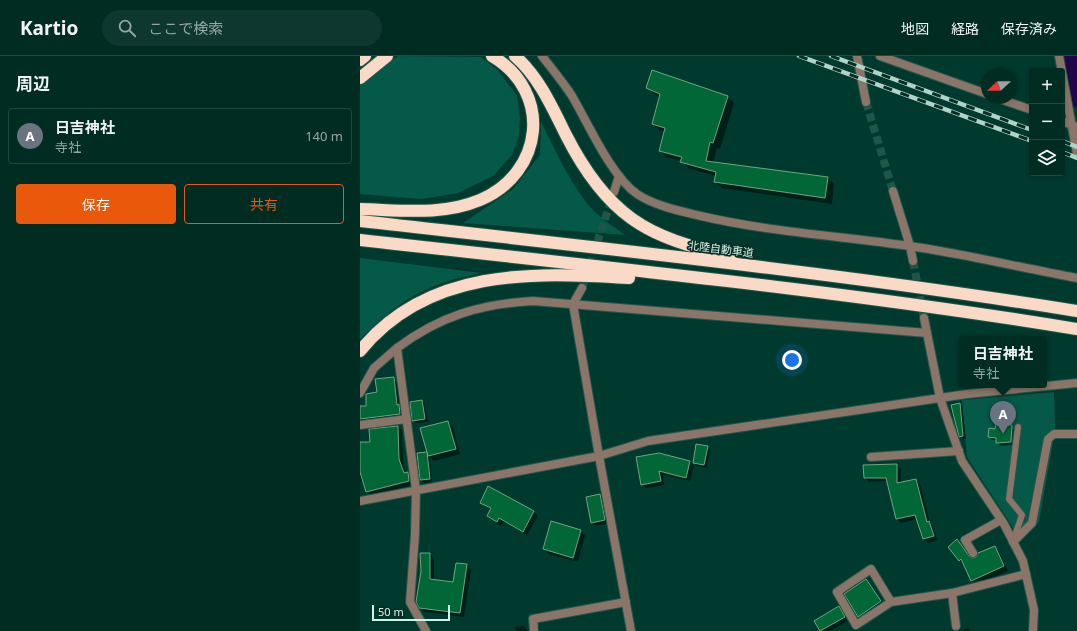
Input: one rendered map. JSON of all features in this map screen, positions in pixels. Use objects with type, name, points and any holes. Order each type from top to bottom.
[{"type":"highway","points":[[360,60],[365,56]]},
{"type":"highway","points":[[360,78],[388,56]]},
{"type":"highway","points":[[360,209],[413,211],[450,208],[480,200],[496,193],[516,175],[528,153],[532,140],[534,112],[522,83],[510,70],[492,56]]},
{"type":"highway","points":[[515,56],[533,75],[544,92],[577,156],[593,181],[618,209],[647,230],[669,240],[715,252],[901,280],[958,292]]},
{"type":"highway","name":"北陸自動車道","points":[[360,221],[796,270],[958,292],[1077,311]]},
{"type":"highway","points":[[360,240],[796,290],[947,309],[1077,329]]},
{"type":"highway","points":[[360,351],[369,340],[397,316],[429,297],[466,285],[506,277],[557,274],[796,290]]},
{"type":"street","points":[[542,56],[571,95],[594,136],[620,176],[636,193],[678,211],[734,224],[910,246],[981,258],[1077,278]]},
{"type":"street","points":[[857,56],[866,102]]},
{"type":"street","points":[[880,56],[981,92]]},
{"type":"street","points":[[1059,56],[1074,126],[1077,154]]},
{"type":"street","points":[[1015,104],[1029,109]]},
{"type":"street","points":[[614,192],[620,176]]},
{"type":"street","points":[[893,191],[910,246],[913,261]]},
{"type":"street","points":[[582,288],[573,304],[598,456],[631,631]]},
{"type":"street","points":[[360,393],[374,368],[397,348],[419,332],[449,317],[505,303],[533,301],[927,333]]},
{"type":"street","points":[[924,318],[940,398],[962,460],[1001,520],[1023,562],[1034,610],[1033,631]]},
{"type":"street","points":[[397,348],[416,490],[415,535],[410,602],[426,631]]},
{"type":"street","points":[[1047,386],[1077,383]]},
{"type":"street","points":[[360,501],[598,456],[648,441],[940,398],[1031,388]]},
{"type":"street","points":[[360,425],[406,419]]},
{"type":"street","points":[[1013,542],[1032,523],[1048,439],[1054,434],[1077,434]]},
{"type":"street","points":[[871,458],[959,451]]},
{"type":"street","points":[[973,553],[965,540],[1001,520]]},
{"type":"street","points":[[891,602],[871,569],[837,592],[856,625],[891,602],[952,593],[1026,574]]},
{"type":"street","points":[[952,593],[956,626]]},
{"type":"street","points":[[534,631],[533,619],[626,602]]},
{"type":"lane","points":[[1013,542],[1022,515],[1009,498],[1018,427]]},
{"type":"green space","points":[[398,56],[481,57],[498,70],[517,96],[520,117],[519,136],[512,155],[493,176],[458,193],[422,199],[360,194],[360,85],[364,80]]},
{"type":"green space","points":[[541,122],[566,171],[589,206],[604,220],[625,235],[463,223],[513,189],[540,155]]},
{"type":"green space","points":[[360,258],[481,273],[444,282],[414,296],[374,325],[360,339]]},
{"type":"green space","points":[[1054,392],[1055,430],[1039,522],[1021,540],[967,457],[962,400]]},
{"type":"building","points":[[652,70],[728,96],[713,143],[710,142],[706,161],[828,177],[825,198],[714,182],[716,172],[680,162],[682,157],[659,151],[665,128],[652,124],[660,94],[646,88]]},
{"type":"building","points":[[394,377],[397,405],[399,404],[400,414],[360,419],[360,406],[366,406],[366,394],[377,392],[375,379]]},
{"type":"building","points":[[422,400],[425,419],[412,421],[410,402]]},
{"type":"building","points":[[960,403],[963,436],[959,437],[951,405]]},
{"type":"building","points":[[448,421],[456,449],[428,456],[420,428]]},
{"type":"building","points":[[996,424],[1012,425],[1011,442],[996,443],[996,438],[988,437],[989,428],[995,429]]},
{"type":"building","points":[[398,426],[399,459],[404,473],[408,472],[409,481],[366,492],[360,472],[360,442],[370,442],[369,429]]},
{"type":"building","points":[[696,444],[708,446],[704,465],[693,463]]},
{"type":"building","points":[[427,452],[430,479],[420,480],[417,453]]},
{"type":"building","points":[[659,453],[690,461],[686,478],[659,471],[661,481],[641,485],[636,457]]},
{"type":"building","points":[[897,464],[897,483],[916,479],[927,522],[929,521],[934,536],[923,539],[915,515],[896,519],[886,478],[864,478],[863,465]]},
{"type":"building","points":[[488,486],[534,511],[523,532],[499,518],[497,522],[487,516],[491,508],[480,503]]},
{"type":"building","points":[[600,494],[605,520],[591,523],[586,497]]},
{"type":"building","points":[[551,521],[581,530],[573,558],[543,549]]},
{"type":"building","points":[[957,539],[969,556],[973,558],[976,557],[978,553],[995,546],[1004,566],[971,581],[961,559],[959,561],[948,547]]},
{"type":"building","points":[[420,553],[430,553],[430,579],[453,582],[456,563],[467,564],[460,613],[419,608],[416,602],[421,571]]},
{"type":"building","points":[[866,579],[881,601],[858,617],[844,594]]},
{"type":"building","points":[[839,606],[845,617],[820,631],[814,621]]},
{"type":"waterway","points":[[1069,56],[1077,98]]},
{"type":"tunnel","points":[[866,102],[893,191]]},
{"type":"tunnel","points":[[582,288],[612,198]]},
{"type":"tunnel","points":[[913,261],[924,318]]},
{"type":"railway","points":[[799,56],[1029,140]]},
{"type":"railway","points":[[831,56],[1029,129]]},
{"type":"railway","points":[[1065,142],[1077,147]]},
{"type":"railway","points":[[1065,153],[1077,158]]},
{"type":"place","name":"日吉神社","points":[[1003,434]]}]
